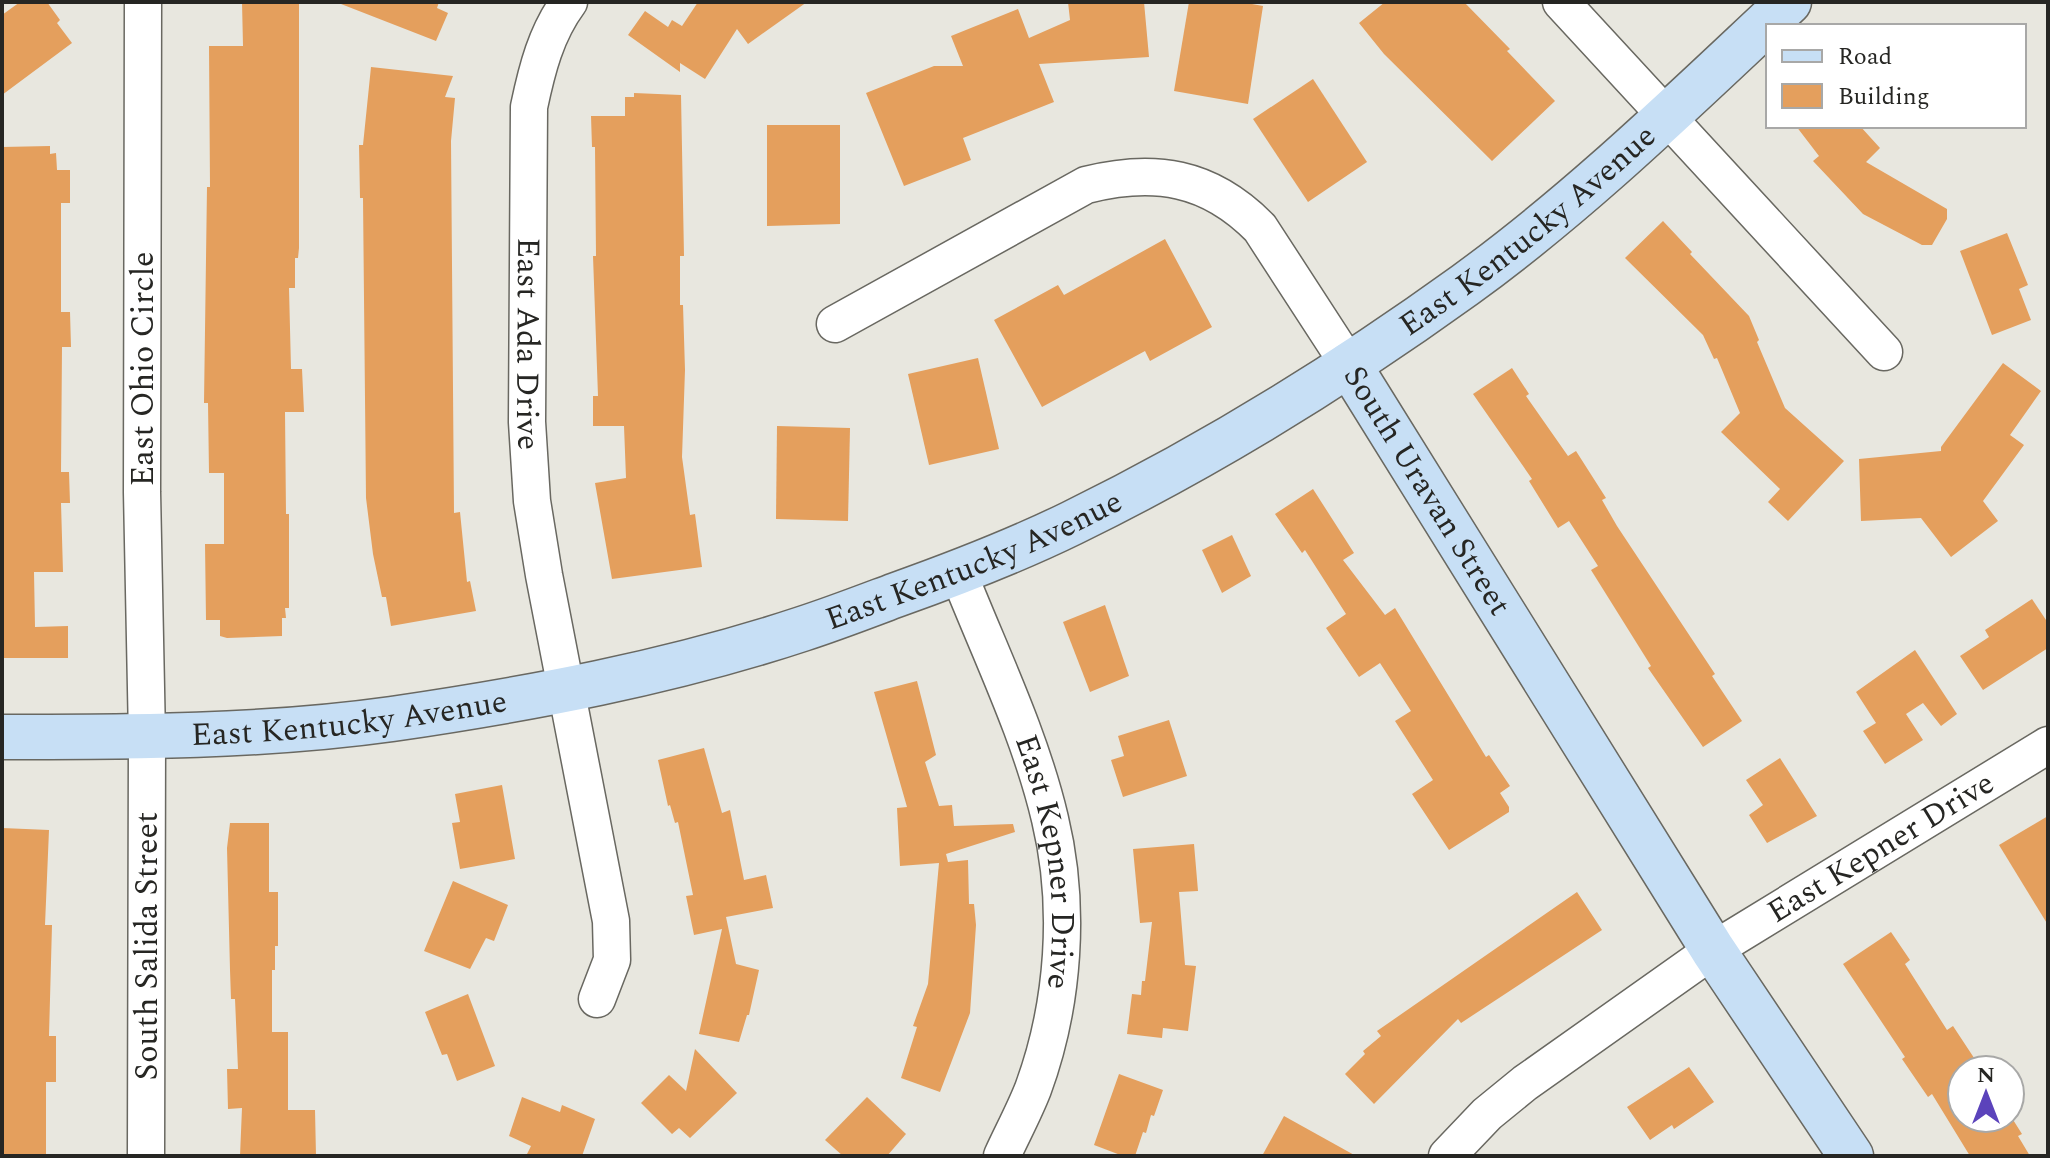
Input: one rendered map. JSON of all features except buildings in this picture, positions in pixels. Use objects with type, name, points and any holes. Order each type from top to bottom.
[{"type":"street","name":"East Ohio Circle","points":[[143,2],[142,492],[147,737]]},
{"type":"street","name":"East Ada Drive","points":[[569,2],[559,15],[539,60],[529,107],[527,422],[532,501],[544,575],[611,921],[612,960],[597,999]]},
{"type":"street","points":[[1561,2],[1884,352]]},
{"type":"street","name":"East Kentucky Avenue","points":[[2,737],[147,737],[268,731],[388,719],[567,690],[685,662],[799,630],[958,572],[1069,525],[1146,484],[1349,365],[1467,284],[1530,235],[1667,116],[1789,2]]},
{"type":"street","name":"South Uravan Street","points":[[835,324],[1086,185],[1118,177],[1149,175],[1185,181],[1217,194],[1245,213],[1260,228],[1349,365],[1713,950],[1851,1156]]},
{"type":"street","name":"East Kepner Drive","points":[[958,572],[1028,746],[1050,818],[1059,868],[1062,930],[1053,1017],[1033,1090],[1002,1156]]},
{"type":"street","name":"South Salida Street","points":[[146,1156],[147,737]]},
{"type":"street","name":"East Kepner Drive","points":[[1447,1156],[1487,1114],[1525,1083],[1713,950],[2048,745]]}]
